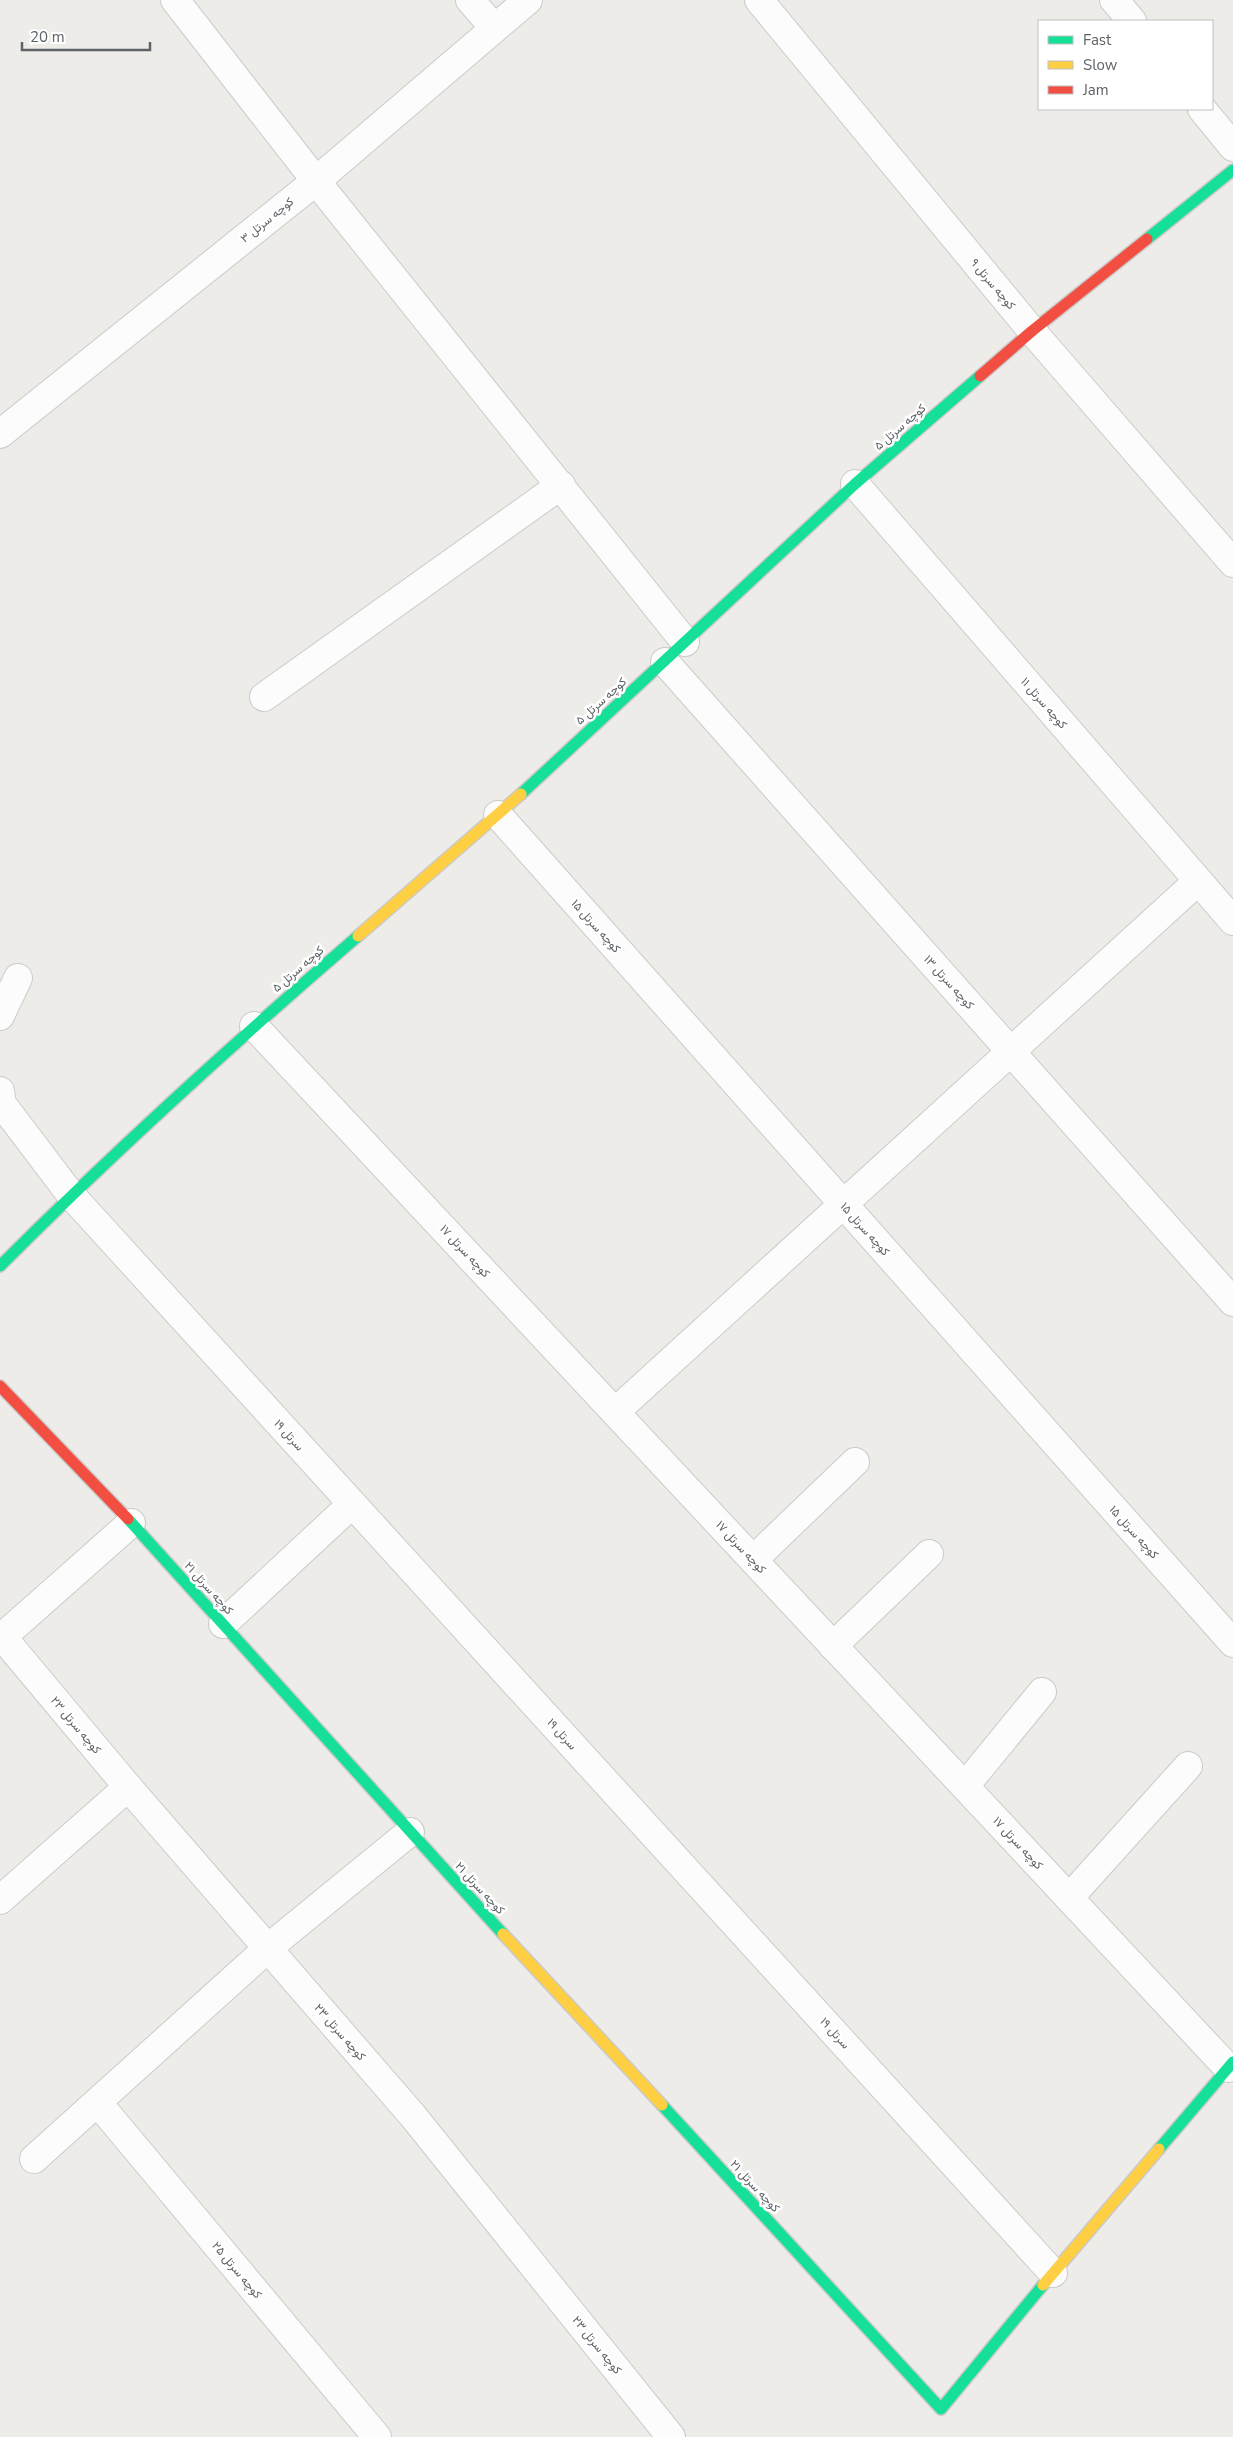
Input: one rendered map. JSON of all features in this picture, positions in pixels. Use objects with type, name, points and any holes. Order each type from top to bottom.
[{"type":"street","points":[[175,0],[316,181],[685,642]]},
{"type":"street","points":[[470,0],[494,28]]},
{"type":"street","name":"کوچه سرتل ۳","points":[[0,434],[316,181],[528,0]]},
{"type":"street","name":"کوچه سرتل ۹","points":[[759,0],[1032,331],[1233,563]]},
{"type":"street","points":[[1114,0],[1131,20]]},
{"type":"street","points":[[1203,110],[1233,147]]},
{"type":"street","name":"کوچه سرتل ۵","points":[[0,1266],[71,1195],[254,1026],[498,815],[856,484],[1032,331],[1233,170]]},
{"type":"street","name":"کوچه سرتل ۱۱","points":[[856,484],[1233,921]]},
{"type":"street","points":[[264,697],[561,485]]},
{"type":"street","name":"کوچه سرتل ۱۳","points":[[665,662],[1233,1302]]},
{"type":"street","name":"کوچه سرتل ۱۵","points":[[498,815],[1233,1643]]},
{"type":"street","points":[[615,1412],[1198,881]]},
{"type":"street","points":[[0,1016],[18,978]]},
{"type":"street","name":"کوچه سرتل ۱۷","points":[[254,1026],[1069,1898],[1231,2065]]},
{"type":"street","name":"سرتل ۱۹","points":[[0,1091],[2,1104],[71,1195],[1053,2273]]},
{"type":"street","name":"کوچه سرتل ۲۱","points":[[0,1386],[131,1523],[410,1832],[941,2409],[1053,2273]]},
{"type":"street","points":[[753,1560],[856,1462]]},
{"type":"street","points":[[222,1624],[352,1504]]},
{"type":"street","points":[[1,1637],[131,1523]]},
{"type":"street","points":[[833,1646],[929,1554]]},
{"type":"street","name":"کوچه سرتل ۲۳","points":[[1,1637],[128,1787],[413,2116],[671,2437]]},
{"type":"street","points":[[965,1786],[1042,1692]]},
{"type":"street","points":[[1069,1898],[1188,1766]]},
{"type":"street","points":[[0,1900],[128,1787]]},
{"type":"street","points":[[34,2159],[268,1948],[410,1832]]},
{"type":"street","points":[[1053,2273],[1231,2065]]},
{"type":"street","name":"کوچه سرتل ۲۵","points":[[98,2103],[376,2437]]},
{"type":"traffic: fast","points":[[1147,239],[1233,170]]},
{"type":"traffic: fast","points":[[521,794],[855,484],[980,376]]},
{"type":"traffic: fast","points":[[0,1266],[176,1098],[358,936]]},
{"type":"traffic: fast","points":[[128,1519],[503,1934]]},
{"type":"traffic: fast","points":[[1159,2149],[1233,2062]]},
{"type":"traffic: fast","points":[[662,2105],[941,2409],[1043,2285]]},
{"type":"traffic: slow","points":[[358,936],[521,794]]},
{"type":"traffic: slow","points":[[503,1934],[662,2105]]},
{"type":"traffic: slow","points":[[1043,2285],[1159,2149]]},
{"type":"traffic: jam","points":[[980,376],[1032,331],[1147,239]]},
{"type":"traffic: jam","points":[[0,1386],[128,1519]]}]
